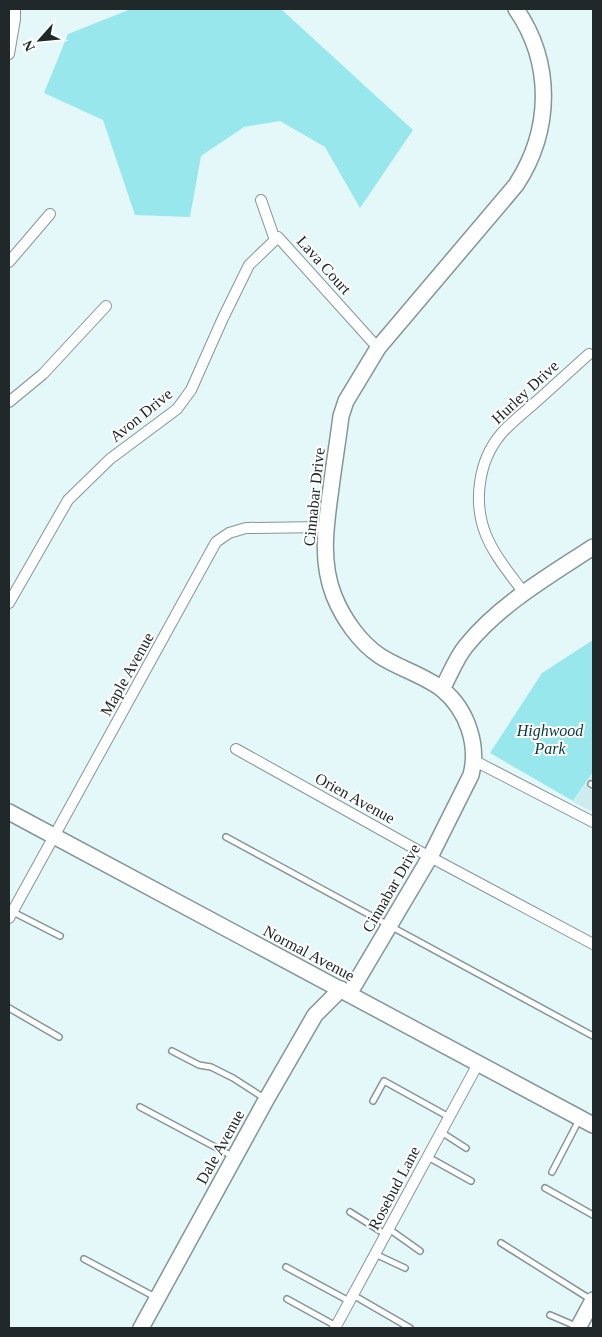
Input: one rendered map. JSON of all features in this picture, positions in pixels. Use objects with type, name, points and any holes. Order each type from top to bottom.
[{"type":"street","points":[[9,54],[15,9]]},
{"type":"street","name":"Cinnabar Drive","points":[[345,992],[390,926],[430,857],[471,775],[475,762],[474,746],[460,710],[442,690],[380,656],[358,635],[334,596],[325,552],[326,527],[341,416],[346,401],[378,348],[516,185],[531,159],[543,117],[544,88],[539,58],[534,43],[516,9]]},
{"type":"street","name":"Lava Court","points":[[261,200],[275,240],[278,237],[378,348]]},
{"type":"street","points":[[9,262],[50,214]]},
{"type":"street","name":"Avon Drive","points":[[9,603],[68,500],[110,459],[177,409],[191,390],[249,265],[275,240]]},
{"type":"street","points":[[9,402],[43,374],[106,306]]},
{"type":"street","name":"Hurley Drive","points":[[524,593],[496,555],[482,523],[479,494],[484,465],[488,454],[501,434],[589,354]]},
{"type":"street","name":"Maple Avenue","points":[[11,915],[216,542],[229,533],[246,528],[326,527]]},
{"type":"street","points":[[442,690],[465,647],[485,625],[524,593],[593,547]]},
{"type":"street","name":"Orien Avenue","points":[[236,749],[430,857],[593,944]]},
{"type":"street","points":[[475,762],[593,822]]},
{"type":"street","name":"Normal Avenue","points":[[9,812],[587,1121]]},
{"type":"street","name":"Dale Avenue","points":[[141,1328],[266,1100],[315,1015],[345,992]]},
{"type":"street","name":"Rosebud Lane","points":[[336,1327],[479,1062]]},
{"type":"street","points":[[579,1328],[593,1300]]},
{"type":"lane","points":[[226,837],[593,1036]]},
{"type":"lane","points":[[11,915],[60,936]]},
{"type":"lane","points":[[9,1008],[59,1037]]},
{"type":"lane","points":[[172,1051],[200,1065],[211,1066],[266,1100]]},
{"type":"lane","points":[[374,1101],[384,1081],[449,1117]]},
{"type":"lane","points":[[140,1107],[234,1158]]},
{"type":"lane","points":[[552,1172],[587,1121]]},
{"type":"lane","points":[[441,1132],[466,1148]]},
{"type":"lane","points":[[428,1157],[471,1181]]},
{"type":"lane","points":[[545,1188],[593,1215]]},
{"type":"lane","points":[[350,1212],[420,1251]]},
{"type":"lane","points":[[501,1243],[593,1300]]},
{"type":"lane","points":[[375,1254],[405,1268]]},
{"type":"lane","points":[[84,1259],[157,1298]]},
{"type":"lane","points":[[286,1267],[410,1328]]},
{"type":"lane","points":[[287,1299],[336,1327]]},
{"type":"lane","points":[[550,1315],[579,1328]]},
{"type":"shaded area","points":[[593,773],[593,812],[573,802]]},
{"type":"green space","points":[[131,9],[281,9],[413,130],[360,208],[325,147],[280,121],[244,127],[201,156],[190,217],[135,215],[103,120],[44,93],[68,34]]},
{"type":"green space","name":"Highwood Park","points":[[593,640],[593,772],[573,801],[490,753],[542,673]]}]
